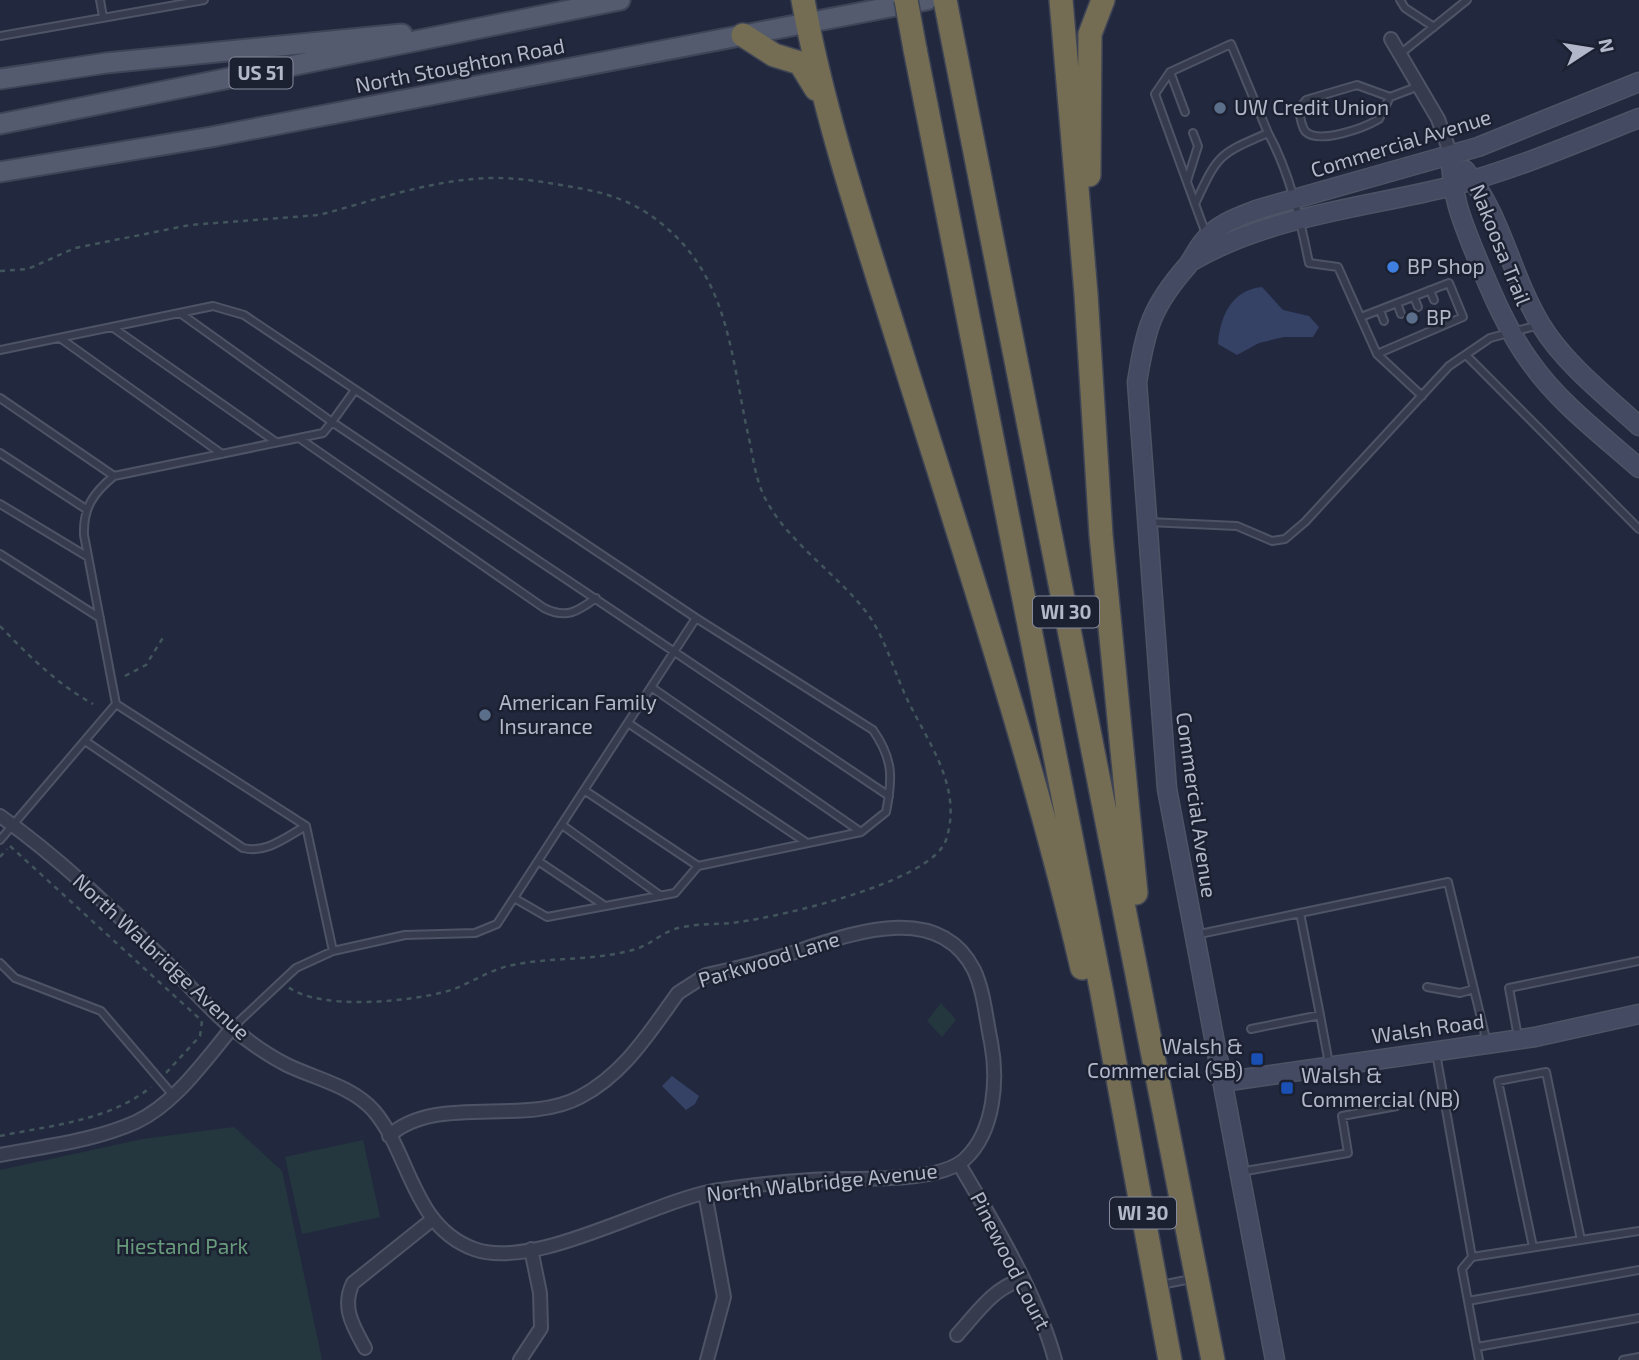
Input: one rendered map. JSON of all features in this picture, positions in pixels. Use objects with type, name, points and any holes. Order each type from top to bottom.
[{"type":"highway","points":[[803,0],[828,110],[1038,798],[1102,1053],[1129,1140]]},
{"type":"highway","name":"WI 30","points":[[906,0],[1170,1360]]},
{"type":"highway","name":"WI 30","points":[[945,0],[1213,1360]]},
{"type":"highway","points":[[1060,0],[1086,294],[1101,535],[1129,847],[1178,1183]]},
{"type":"highway","points":[[1086,294],[1090,34],[1103,0]]},
{"type":"highway","points":[[743,35],[774,55],[800,63],[828,110]]},
{"type":"main road","name":"North Stoughton Road","points":[[0,124],[523,22],[620,0]]},
{"type":"main road","name":"North Stoughton Road","points":[[0,173],[927,0]]},
{"type":"main road","points":[[0,79],[106,63],[523,22]]},
{"type":"main road","points":[[0,181],[83,159]]},
{"type":"street","name":"Nakoosa Trail","points":[[1391,39],[1438,118],[1451,155],[1451,186],[1455,206],[1488,287],[1512,333],[1532,366],[1554,391],[1639,468]]},
{"type":"street","name":"Commercial Avenue","points":[[1275,1360],[1193,935],[1163,754],[1137,382],[1144,338],[1160,300],[1208,236],[1244,215],[1486,145],[1639,82]]},
{"type":"street","name":"Commercial Avenue","points":[[1189,263],[1235,239],[1300,220],[1451,186],[1542,157],[1639,118]]},
{"type":"street","name":"Nakoosa Trail","points":[[1451,155],[1472,179],[1492,213],[1517,276],[1541,324],[1567,358],[1639,426]]},
{"type":"street","name":"North Walbridge Avenue","points":[[0,816],[159,954],[232,1028],[288,1065],[359,1097],[383,1123],[424,1208],[433,1219],[470,1248],[491,1252],[531,1249],[705,1193],[810,1180],[944,1171],[959,1164],[980,1138]]},
{"type":"street","name":"Parkwood Lane","points":[[389,1136],[410,1122],[437,1115],[539,1110],[565,1104],[606,1082],[626,1064],[678,993],[695,981],[842,937],[894,928],[926,930],[941,936],[955,946],[974,971],[995,1067],[986,1122],[980,1138]]},
{"type":"street","name":"Walsh Road","points":[[1222,1083],[1488,1044],[1639,1014]]},
{"type":"street","points":[[0,1155],[104,1133],[137,1121],[172,1094],[232,1028]]},
{"type":"street","name":"Pinewood Court","points":[[959,1164],[989,1214],[1043,1321],[1055,1360]]},
{"type":"street","points":[[705,1193],[724,1297],[707,1360]]},
{"type":"street","points":[[365,1348],[348,1313],[348,1297],[354,1283],[433,1219]]},
{"type":"street","points":[[520,1360],[541,1328],[540,1293],[531,1249]]},
{"type":"street","points":[[957,1335],[1003,1285],[1021,1280]]},
{"type":"lane","points":[[100,0],[103,17]]},
{"type":"lane","points":[[0,36],[204,0]]},
{"type":"lane","points":[[1401,0],[1405,8],[1434,27]]},
{"type":"lane","points":[[1400,54],[1466,0]]},
{"type":"lane","points":[[1208,236],[1197,215],[1155,94],[1170,72],[1231,44],[1279,153],[1300,220],[1309,263],[1338,267],[1377,354],[1422,396]]},
{"type":"lane","points":[[1170,72],[1185,112]]},
{"type":"lane","points":[[1390,97],[1357,85],[1306,100],[1299,109],[1301,123],[1306,132],[1316,137],[1331,136],[1378,119],[1390,97],[1419,86]]},
{"type":"lane","points":[[1187,181],[1198,146],[1193,133]]},
{"type":"lane","points":[[1195,204],[1211,168],[1224,152],[1268,133]]},
{"type":"lane","points":[[1361,317],[1449,283],[1463,317],[1377,354]]},
{"type":"lane","points":[[1430,290],[1434,300]]},
{"type":"lane","points":[[1414,297],[1418,307]]},
{"type":"lane","points":[[1397,303],[1401,314]]},
{"type":"lane","points":[[0,350],[213,306],[244,316],[696,618],[873,730],[887,751],[891,785],[886,812],[861,832],[698,866],[675,893],[661,896],[547,917],[514,898]]},
{"type":"lane","points":[[1380,310],[1384,321]]},
{"type":"lane","points":[[180,313],[332,422],[890,796]]},
{"type":"lane","points":[[1440,316],[1444,325]]},
{"type":"lane","points":[[1424,323],[1428,332]]},
{"type":"lane","points":[[1146,522],[1237,526],[1272,541],[1285,539],[1306,522],[1449,366],[1490,338],[1541,324]]},
{"type":"lane","points":[[112,327],[276,442]]},
{"type":"lane","points":[[1407,330],[1411,339]]},
{"type":"lane","points":[[1390,337],[1394,347]]},
{"type":"lane","points":[[60,338],[222,453]]},
{"type":"lane","points":[[1466,355],[1639,529]]},
{"type":"lane","points":[[333,951],[306,826],[116,704],[84,525],[86,509],[99,488],[114,476],[323,433],[355,390]]},
{"type":"lane","points":[[0,398],[114,476]]},
{"type":"lane","points":[[299,438],[544,608],[558,615],[571,614],[596,598]]},
{"type":"lane","points":[[0,453],[86,509]]},
{"type":"lane","points":[[0,504],[88,557]]},
{"type":"lane","points":[[0,554],[100,618]]},
{"type":"lane","points":[[232,1028],[296,968],[333,951],[405,934],[475,933],[496,923],[696,618]]},
{"type":"lane","points":[[651,687],[861,832]]},
{"type":"lane","points":[[0,841],[116,704]]},
{"type":"lane","points":[[628,723],[807,844]]},
{"type":"lane","points":[[85,741],[243,848],[254,851],[268,847],[306,826]]},
{"type":"lane","points":[[584,790],[698,866]]},
{"type":"lane","points":[[562,825],[661,896]]},
{"type":"lane","points":[[538,861],[605,906]]},
{"type":"lane","points":[[1193,935],[1448,882],[1488,1044]]},
{"type":"lane","points":[[1300,913],[1330,1066]]},
{"type":"lane","points":[[1518,1039],[1508,988],[1639,961]]},
{"type":"lane","points":[[0,964],[15,978],[101,1011],[172,1094]]},
{"type":"lane","points":[[1427,987],[1460,993],[1474,989]]},
{"type":"lane","points":[[1251,1029],[1321,1015]]},
{"type":"lane","points":[[1436,1051],[1472,1257]]},
{"type":"lane","points":[[1532,1247],[1498,1081],[1546,1072],[1581,1240]]},
{"type":"lane","points":[[1238,1172],[1348,1153],[1342,1116],[1397,1106]]},
{"type":"lane","points":[[1479,1360],[1462,1269],[1472,1257],[1639,1231]]},
{"type":"lane","points":[[1468,1301],[1639,1270]]},
{"type":"lane","points":[[1156,1286],[1197,1278]]},
{"type":"lane","points":[[1477,1347],[1639,1318]]},
{"type":"lane","points":[[1623,1360],[1639,1357]]},
{"type":"path","points":[[0,271],[28,269],[75,248],[229,220],[295,219],[319,215],[470,179],[526,180],[603,191],[642,210],[674,234],[696,258],[724,313],[744,417],[763,494],[783,524],[868,615],[908,701],[940,757],[951,821],[945,845],[932,860],[905,875],[838,900],[739,922],[690,925],[670,930],[638,948],[510,965],[457,988],[411,998],[308,998],[281,981]]},
{"type":"path","points":[[0,626],[32,659],[75,694],[93,704]]},
{"type":"path","points":[[125,676],[146,665],[164,636]]},
{"type":"path","points":[[0,857],[10,845]]},
{"type":"green space","points":[[941,1003],[956,1020],[942,1037],[927,1021]]},
{"type":"green space","name":"Hiestand Park","points":[[234,1127],[282,1171],[322,1360],[0,1360],[0,1170],[143,1139]]},
{"type":"green space","points":[[363,1140],[380,1217],[302,1234],[285,1157]]},
{"type":"water","points":[[1262,287],[1283,310],[1309,316],[1319,327],[1313,337],[1284,337],[1259,343],[1237,355],[1218,344],[1221,324],[1235,299],[1251,289]]},
{"type":"water","points":[[672,1076],[699,1096],[695,1104],[686,1110],[662,1086]]},
{"type":"place","name":"UW Credit Union","points":[[1220,108]]},
{"type":"place","name":"BP Shop","points":[[1393,267]]},
{"type":"place","name":"BP","points":[[1412,318]]},
{"type":"place","name":"American Family Insurance","points":[[485,715]]},
{"type":"place","name":"Walsh & Commercial (SB)","points":[[1257,1059]]},
{"type":"place","name":"Walsh & Commercial (NB)","points":[[1287,1088]]}]
